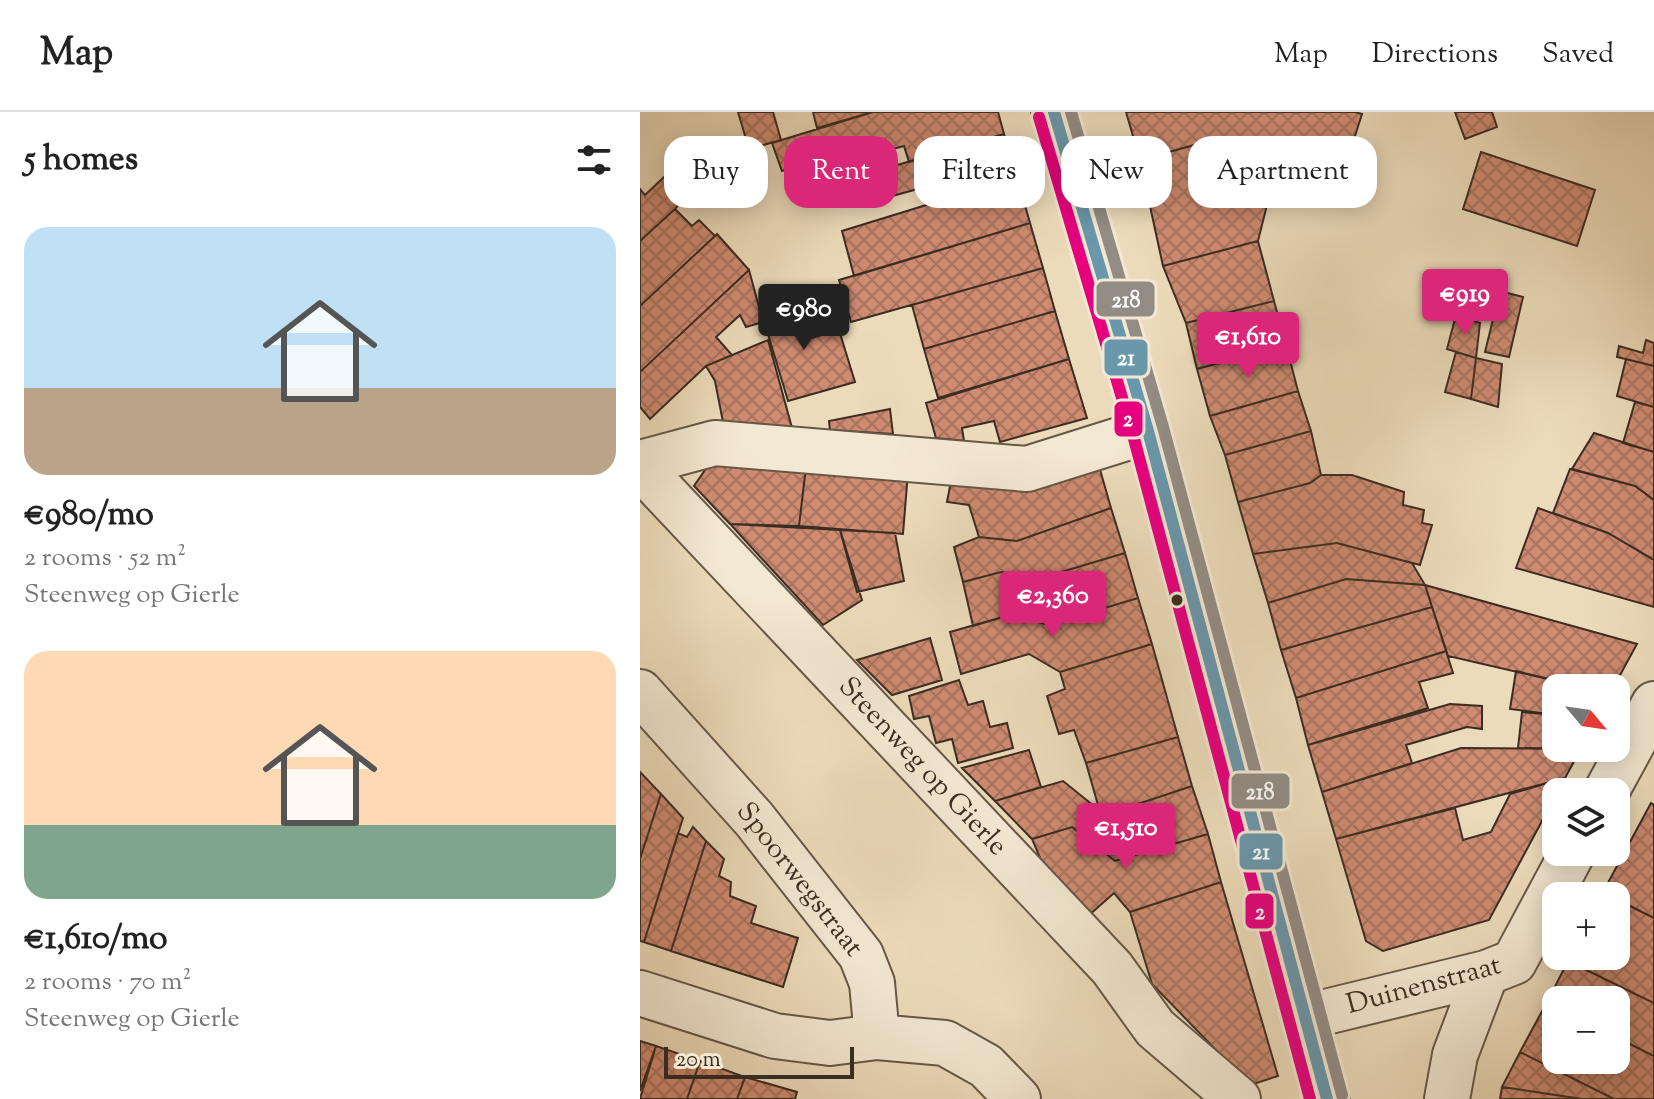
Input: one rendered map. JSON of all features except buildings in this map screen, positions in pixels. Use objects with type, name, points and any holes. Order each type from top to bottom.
[{"type":"street","points":[[1054,112],[1148,431],[1305,1017],[1317,1096]]},
{"type":"street","name":"Steenweg op Gierle","points":[[1148,431],[1027,469],[715,443],[640,465],[1112,968],[1155,1028],[1238,1099]]},
{"type":"street","name":"Spoorwegstraat","points":[[640,692],[754,819],[861,955],[872,983],[877,1037]]},
{"type":"street","points":[[1614,778],[1654,704]]},
{"type":"street","name":"Duinenstraat","points":[[1305,1017],[1486,973],[1514,962],[1565,866]]},
{"type":"street","points":[[1447,1099],[1455,1055],[1486,973]]},
{"type":"street","points":[[640,993],[775,1036],[830,1043],[877,1037],[945,1043],[986,1066],[1018,1099]]},
{"type":"transit line","name":"21","points":[[1054,112],[1148,431],[1327,1099]]},
{"type":"transit line","name":"218","points":[[1071,112],[1163,427],[1342,1095]]},
{"type":"transit line","name":"2","points":[[1039,117],[1133,435],[1310,1099]]}]
